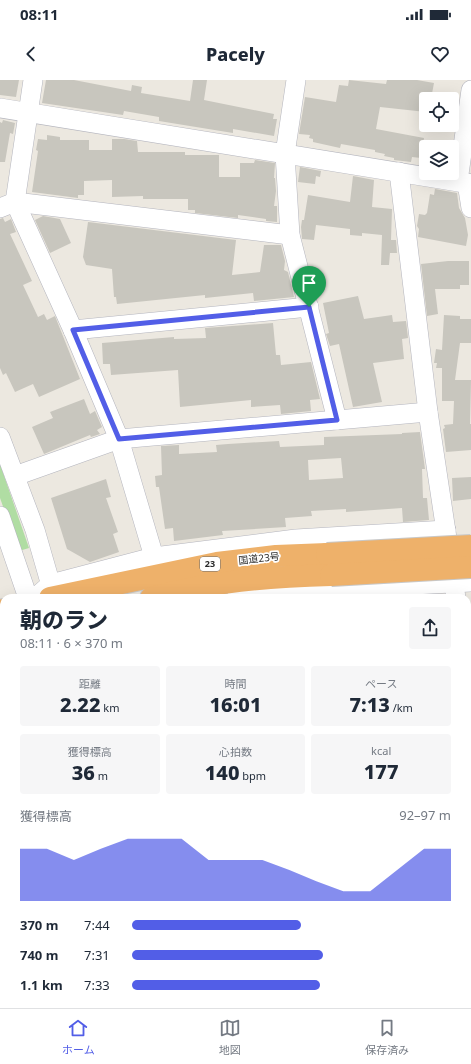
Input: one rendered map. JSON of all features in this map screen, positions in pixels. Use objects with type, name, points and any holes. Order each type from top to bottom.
[{"type":"highway","name":"国道23号","points":[[54,594],[218,563],[276,556],[471,546]]},
{"type":"highway","name":"国道23号","points":[[168,594],[216,583],[275,577],[471,567]]},
{"type":"street","points":[[33,80],[28,112],[8,205],[73,330],[119,439],[154,557]]},
{"type":"street","points":[[296,80],[285,154],[290,235],[337,420]]},
{"type":"street","points":[[461,80],[471,82]]},
{"type":"street","points":[[471,90],[465,183],[471,208]]},
{"type":"street","points":[[0,108],[465,183]]},
{"type":"street","points":[[271,594],[297,591],[460,588],[446,530],[428,412],[399,172]]},
{"type":"street","points":[[8,205],[290,235]]},
{"type":"street","points":[[73,330],[309,307]]},
{"type":"street","points":[[15,476],[119,439],[428,412]]},
{"type":"street","points":[[0,437],[35,530],[49,594]]},
{"type":"street","points":[[0,516],[27,594]]},
{"type":"street","points":[[52,594],[154,557],[296,539],[446,530]]},
{"type":"green space","points":[[0,464],[29,548],[19,551],[0,498]]},
{"type":"building","points":[[0,80],[19,80],[16,97],[0,95]]},
{"type":"building","points":[[46,80],[74,80],[131,91],[132,85],[142,87],[141,93],[190,101],[193,80],[207,80],[204,100],[274,114],[273,119],[277,119],[274,136],[233,129],[233,133],[159,121],[159,117],[124,111],[123,115],[42,103]]},
{"type":"building","points":[[349,80],[386,84],[387,80],[417,80],[434,83],[432,92],[419,92],[419,111],[380,107],[376,129],[424,138],[424,140],[419,140],[419,158],[412,157],[411,162],[394,160],[394,158],[384,156],[385,154],[375,152],[375,150],[341,144],[340,148],[313,142],[313,139],[309,138],[310,135],[299,134],[305,97],[336,102],[339,85],[348,86]]},
{"type":"building","points":[[3,120],[15,123],[13,134],[10,133],[5,162],[0,162],[0,122],[2,123]]},
{"type":"building","points":[[47,135],[60,137],[60,140],[89,140],[89,150],[112,150],[112,139],[124,139],[137,141],[138,152],[185,152],[185,155],[219,155],[219,177],[240,177],[240,163],[254,163],[255,160],[275,163],[274,178],[276,191],[274,206],[277,206],[277,222],[238,215],[238,218],[195,213],[195,210],[188,210],[188,199],[143,199],[143,196],[112,197],[112,180],[84,181],[84,195],[78,195],[78,198],[32,192],[38,151],[36,150],[38,139],[47,140]]},
{"type":"building","points":[[300,167],[321,171],[320,177],[316,176],[315,184],[298,182]]},
{"type":"building","points":[[353,176],[374,180],[372,207],[392,209],[391,240],[396,240],[397,253],[390,253],[389,265],[381,265],[382,235],[362,233],[362,236],[350,235],[350,229],[316,225],[314,240],[302,239],[301,227],[302,220],[304,220],[308,195],[350,202]]},
{"type":"building","points":[[435,189],[457,193],[459,208],[465,218],[468,235],[466,246],[418,237],[419,229],[417,226],[419,214],[425,215],[427,213],[430,194],[434,195]]},
{"type":"building","points":[[43,216],[60,219],[71,243],[50,253],[35,220]]},
{"type":"building","points":[[3,218],[5,222],[11,219],[16,232],[10,234],[32,281],[23,285],[38,317],[44,314],[47,320],[55,316],[80,379],[39,397],[33,384],[15,392],[6,373],[3,375],[0,368],[0,219]]},
{"type":"building","points":[[88,222],[236,240],[232,275],[260,272],[264,245],[281,245],[285,261],[284,270],[288,272],[294,297],[254,301],[253,293],[205,298],[205,295],[117,304],[116,297],[114,297],[112,269],[86,265],[83,257]]},
{"type":"building","points":[[448,261],[469,261],[469,285],[460,285],[460,289],[435,289],[438,314],[427,316],[421,264]]},
{"type":"building","points":[[358,296],[364,319],[392,315],[393,322],[406,321],[408,338],[402,339],[404,359],[373,363],[382,402],[353,407],[339,344],[330,346],[326,334],[329,333],[323,303]]},
{"type":"building","points":[[444,315],[460,316],[460,319],[471,319],[471,343],[460,343],[455,380],[471,380],[471,450],[446,452],[443,429],[445,428],[444,425],[453,424],[454,401],[442,401],[442,368],[436,368],[437,363],[434,363],[436,349],[442,350]]},
{"type":"building","points":[[273,323],[276,355],[280,355],[281,365],[311,362],[320,399],[310,400],[311,411],[281,414],[280,405],[251,407],[251,400],[180,407],[178,370],[111,375],[110,364],[103,364],[102,343],[174,337],[174,339],[206,338],[205,328]]},
{"type":"building","points":[[84,399],[90,414],[95,411],[102,427],[97,430],[100,434],[91,437],[90,435],[44,454],[32,427],[53,418],[50,412]]},
{"type":"building","points":[[420,432],[425,469],[422,469],[423,498],[427,498],[429,520],[403,522],[402,508],[346,512],[346,509],[311,511],[312,516],[285,518],[286,527],[222,531],[223,535],[174,541],[173,528],[165,529],[159,487],[156,487],[155,476],[162,475],[161,446],[179,445],[179,454],[217,452],[216,445],[279,441],[280,447],[324,445],[324,437]],"holes":[[[341,458],[343,478],[309,480],[308,460]]]},
{"type":"building","points":[[471,477],[471,499],[453,501],[452,478]]},
{"type":"building","points":[[106,479],[111,497],[106,498],[118,532],[113,534],[119,552],[90,562],[67,549],[51,498]]},
{"type":"route","points":[[309,307],[337,420],[119,439],[73,330],[309,307]]}]
